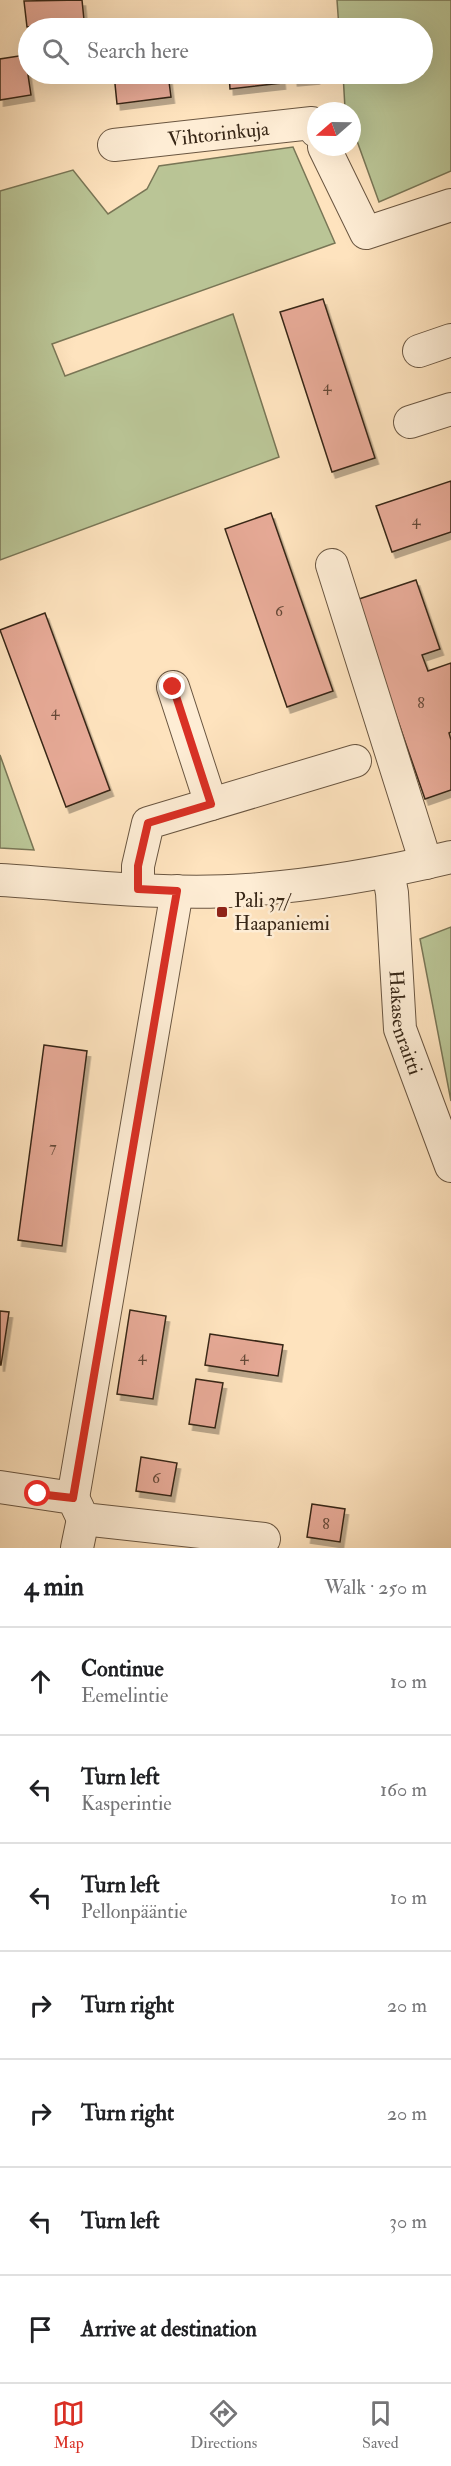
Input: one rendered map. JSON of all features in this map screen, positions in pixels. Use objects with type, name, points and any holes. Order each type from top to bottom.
[{"type":"street","name":"Vihtorinkuja","points":[[114,145],[307,124]]},
{"type":"street","points":[[328,156],[366,233],[451,205]]},
{"type":"street","points":[[419,351],[451,340]]},
{"type":"street","points":[[410,422],[451,409]]},
{"type":"street","points":[[0,880],[177,891],[248,890],[388,872],[439,860],[332,565]]},
{"type":"street","points":[[173,687],[211,804]]},
{"type":"street","points":[[138,889],[138,866],[148,823],[355,761]]},
{"type":"street","name":"Hakasenraitti","points":[[388,872],[392,893],[400,1029],[451,1166]]},
{"type":"street","points":[[78,1522],[177,891]]},
{"type":"street","points":[[0,1487],[78,1522],[264,1539]]},
{"type":"green space","points":[[337,0],[451,0],[451,171],[379,202],[361,152],[361,102],[345,102],[344,84],[433,84],[433,18],[338,18]]},
{"type":"green space","points":[[293,147],[335,243],[52,344],[65,376],[233,314],[279,457],[0,560],[0,191],[73,170],[108,214],[147,189],[159,166]]},
{"type":"green space","points":[[0,755],[34,850],[0,848]]},
{"type":"green space","points":[[451,927],[451,1101],[420,939]]},
{"type":"building","points":[[82,0],[84,18],[26,18],[24,1]]},
{"type":"building","points":[[18,56],[18,84],[29,84],[31,95],[0,100],[0,59]]},
{"type":"building","points":[[115,84],[169,84],[171,97],[117,104]]},
{"type":"building","points":[[230,84],[273,84],[230,89]]},
{"type":"building","points":[[323,299],[375,458],[332,472],[280,312]]},
{"type":"building","points":[[451,481],[451,532],[392,552],[376,506]]},
{"type":"building","points":[[271,513],[333,691],[287,707],[225,529]]},
{"type":"building","points":[[416,580],[440,649],[422,655],[428,671],[451,663],[451,732],[449,733],[451,790],[425,799],[356,600]]},
{"type":"building","points":[[45,613],[110,790],[66,807],[0,630]]},
{"type":"building","points":[[44,1045],[87,1051],[62,1246],[18,1240]]},
{"type":"building","points":[[130,1310],[166,1316],[153,1399],[117,1394]]},
{"type":"building","points":[[0,1311],[9,1312],[1,1365],[0,1365]]},
{"type":"building","points":[[210,1334],[283,1345],[278,1376],[205,1365]]},
{"type":"building","points":[[196,1379],[223,1383],[215,1428],[189,1424]]},
{"type":"building","points":[[141,1457],[177,1463],[171,1496],[136,1491]]},
{"type":"building","points":[[312,1504],[345,1509],[340,1542],[307,1537]]},
{"type":"place","name":"Pali 37/ Haapaniemi","points":[[222,912]]},
{"type":"route","points":[[38,1494],[73,1498],[177,891],[138,889],[138,866],[148,823],[211,804],[173,687]]}]
